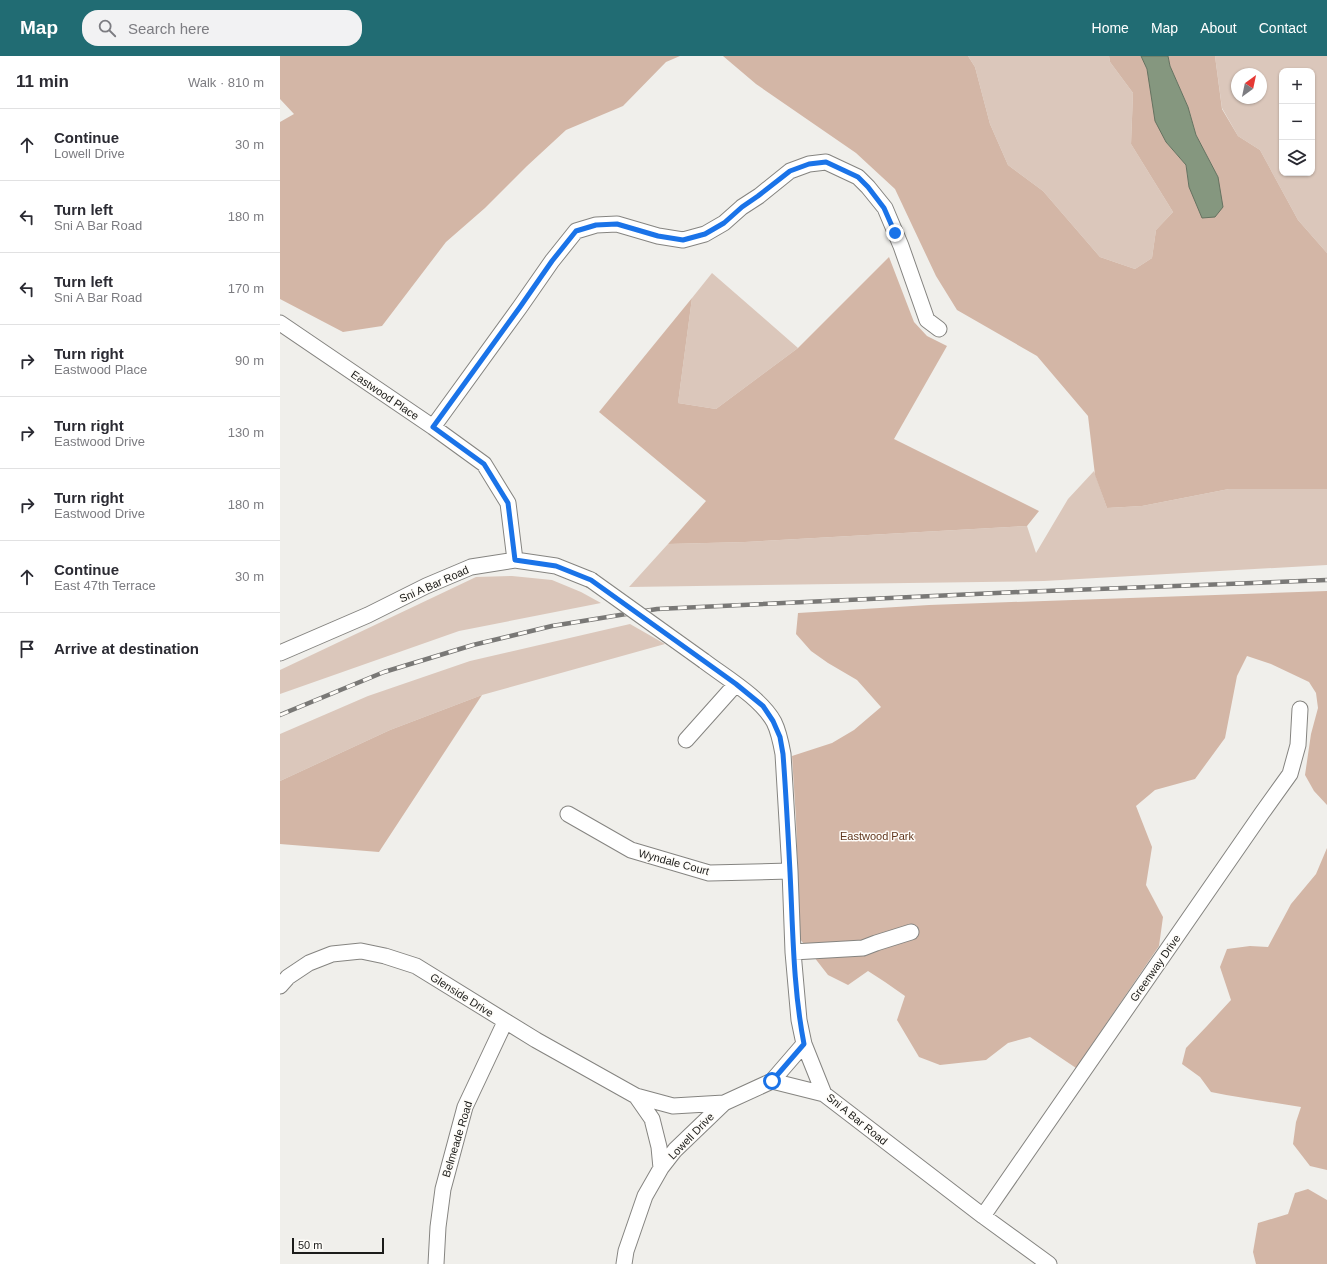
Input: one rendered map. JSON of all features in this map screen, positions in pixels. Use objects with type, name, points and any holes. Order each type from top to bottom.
[{"type":"street","points":[[433,427],[552,261],[576,231],[596,225],[617,224],[658,236],[683,240],[705,234],[724,223],[742,207],[790,171],[809,164],[826,162],[858,177],[868,187],[884,208],[901,246],[927,320],[939,329]]},
{"type":"street","name":"Eastwood Place","points":[[280,322],[433,427],[484,464],[508,503],[515,560]]},
{"type":"street","name":"Sni A Bar Road","points":[[280,653],[368,615],[426,586],[471,567],[515,560],[556,566],[591,580],[736,684],[763,706],[773,721],[780,737],[783,754],[793,952],[799,1020],[804,1044],[824,1094],[983,1216],[1049,1264]]},
{"type":"street","points":[[686,740],[736,684]]},
{"type":"street","name":"Greenway Drive","points":[[983,1216],[1262,812],[1290,774],[1298,745],[1300,709]]},
{"type":"street","name":"Wyndale Court","points":[[568,814],[631,850],[709,873],[790,871]]},
{"type":"street","points":[[793,952],[863,948],[911,932]]},
{"type":"street","name":"Glenside Drive","points":[[280,986],[288,977],[309,962],[332,954],[361,951],[385,956],[416,966],[505,1022],[636,1096],[673,1106],[724,1103]]},
{"type":"street","name":"Belmeade Road","points":[[436,1264],[438,1227],[443,1189],[463,1114],[505,1022]]},
{"type":"street","name":"Lowell Drive","points":[[624,1264],[626,1251],[645,1196],[661,1168],[674,1150],[724,1103],[772,1081],[804,1044]]},
{"type":"street","points":[[772,1081],[824,1094]]},
{"type":"street","name":"Glenside Drive","points":[[636,1096],[652,1119],[659,1147],[661,1168]]},
{"type":"shaded area","points":[[968,56],[1109,56],[1110,62],[1133,93],[1131,144],[1173,212],[1156,230],[1152,258],[1135,269],[1100,257],[1043,191],[1008,165],[990,124],[975,67]]},
{"type":"shaded area","points":[[1141,56],[1168,56],[1170,66],[1188,107],[1196,135],[1218,177],[1223,207],[1215,217],[1202,218],[1189,187],[1186,165],[1166,142],[1155,121],[1147,69]]},
{"type":"shaded area","points":[[1215,56],[1327,56],[1327,253],[1298,220],[1260,150],[1238,136],[1222,108]]},
{"type":"shaded area","points":[[712,273],[798,348],[716,409],[678,403],[692,298]]},
{"type":"shaded area","points":[[1094,471],[1107,508],[1142,506],[1229,489],[1327,489],[1327,565],[1044,581],[629,587],[668,544],[745,542],[1027,526],[1036,553],[1068,499]]},
{"type":"shaded area","points":[[512,576],[552,580],[581,592],[601,603],[459,631],[280,694],[280,670],[476,577]]},
{"type":"shaded area","points":[[630,624],[665,644],[482,695],[390,730],[280,781],[280,734],[368,696],[470,661]]},
{"type":"green space","points":[[280,56],[680,56],[666,62],[623,106],[566,130],[485,208],[446,242],[382,326],[343,332],[280,299],[280,122],[294,114],[280,99]]},
{"type":"green space","points":[[723,56],[968,56],[975,67],[990,124],[1008,165],[1043,191],[1100,257],[1135,269],[1152,258],[1156,230],[1173,212],[1131,144],[1133,93],[1110,62],[1109,56],[1141,56],[1147,69],[1152,94],[1166,142],[1186,165],[1189,187],[1218,177],[1196,135],[1188,107],[1170,66],[1168,56],[1215,56],[1222,109],[1238,136],[1260,150],[1298,220],[1327,253],[1327,489],[1229,489],[1142,506],[1107,508],[1095,475],[1088,416],[1037,356],[957,310],[936,276],[895,189],[856,153],[756,84]]},
{"type":"green space","points":[[889,257],[914,322],[927,336],[947,346],[894,439],[1039,511],[1027,526],[745,542],[668,544],[706,501],[599,412],[692,298],[678,403],[716,409],[798,348]]},
{"type":"green space","name":"Eastwood Park","points":[[1327,591],[1327,805],[1314,791],[1305,775],[1311,734],[1318,708],[1316,693],[1309,682],[1271,664],[1247,656],[1237,676],[1225,738],[1195,779],[1155,790],[1136,806],[1152,847],[1146,885],[1163,917],[1159,946],[1076,1068],[1030,1037],[1008,1043],[986,1060],[940,1065],[919,1057],[897,1020],[905,996],[868,971],[848,985],[828,975],[800,939],[796,819],[792,756],[832,743],[854,730],[881,707],[857,680],[811,651],[796,634],[798,613],[929,605]]},
{"type":"green space","points":[[482,695],[379,852],[280,844],[280,781],[390,730]]},
{"type":"green space","points":[[1327,848],[1327,1170],[1310,1166],[1293,1144],[1296,1122],[1301,1107],[1211,1092],[1200,1077],[1182,1064],[1186,1048],[1231,1000],[1220,967],[1227,949],[1250,946],[1268,947],[1291,904],[1316,874]]},
{"type":"green space","points":[[1308,1189],[1327,1200],[1327,1264],[1256,1264],[1253,1252],[1258,1223],[1288,1214],[1295,1193]]},
{"type":"railway","points":[[280,715],[384,672],[473,645],[552,626],[657,609],[1020,592],[1327,580]]},
{"type":"route","points":[[772,1081],[804,1044],[799,1020],[793,952],[783,754],[780,737],[773,721],[763,706],[736,684],[591,580],[556,566],[515,560],[508,503],[484,464],[433,427],[552,261],[576,231],[596,225],[617,224],[658,236],[683,240],[705,234],[724,223],[742,207],[790,171],[809,164],[826,162],[858,177],[868,187],[884,208],[895,233]]}]
